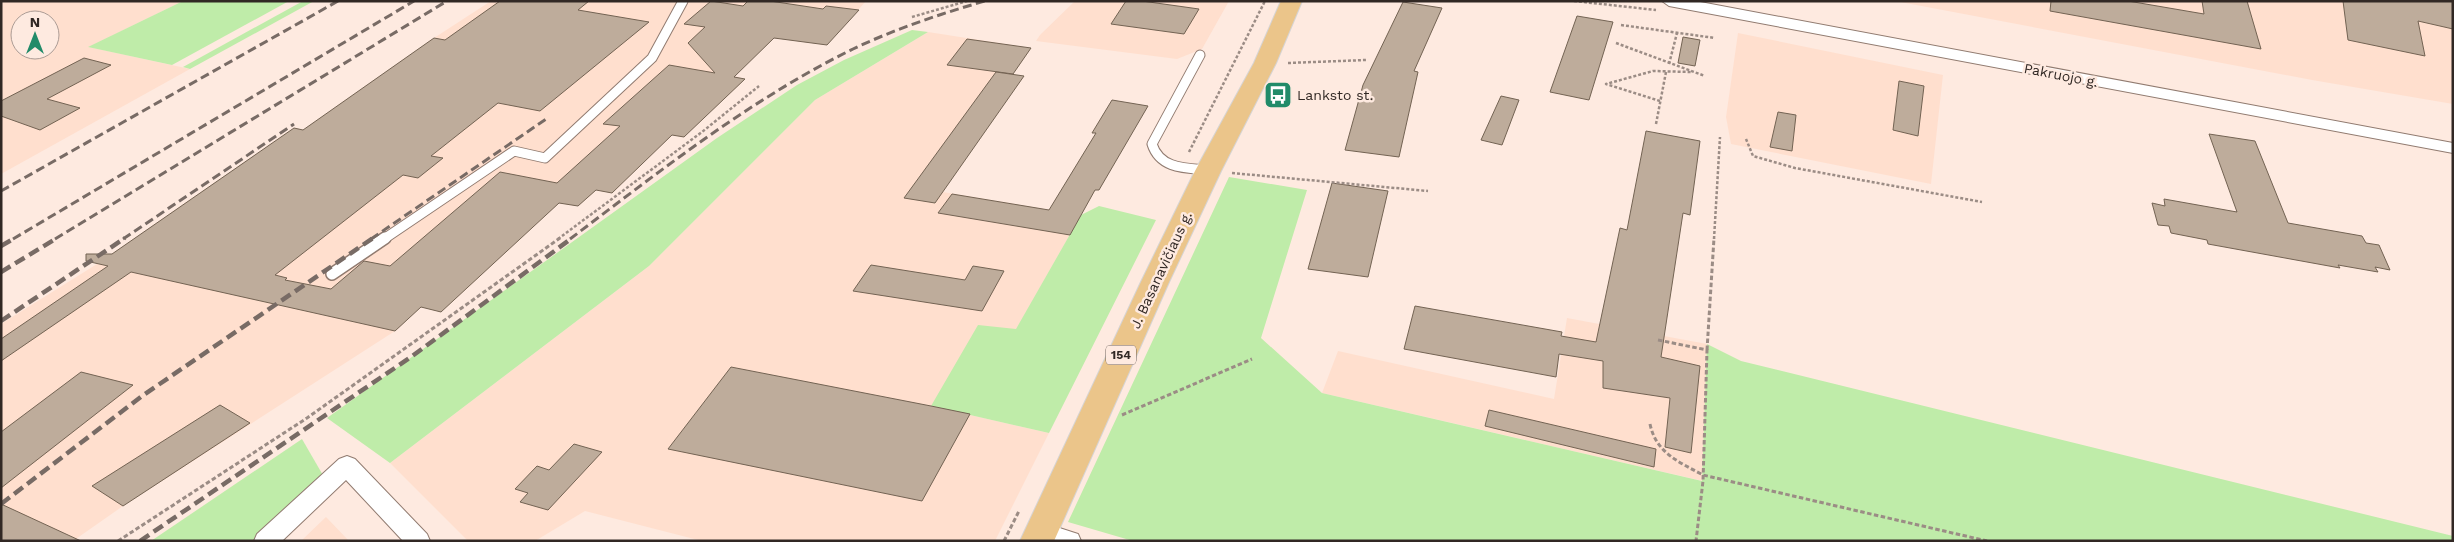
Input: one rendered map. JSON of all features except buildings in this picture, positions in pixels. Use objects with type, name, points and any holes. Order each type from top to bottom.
[{"type":"main road","name":"J. Basanavičiaus g.","points":[[1039,536],[1208,171],[1264,63],[1292,1]]},
{"type":"street","name":"Pakruojo g.","points":[[1669,1],[2453,148]]},
{"type":"street","points":[[266,541],[347,465],[418,541]]},
{"type":"street","points":[[1039,536],[1069,541]]},
{"type":"lane","points":[[332,274],[514,151],[545,158],[652,58],[683,1]]},
{"type":"lane","points":[[1200,55],[1152,144],[1153,153],[1160,161],[1174,166],[1208,171]]},
{"type":"path","points":[[912,17],[967,1]]},
{"type":"path","points":[[1621,25],[1715,38]]},
{"type":"path","points":[[1669,64],[1677,33]]},
{"type":"path","points":[[1616,43],[1705,76]]},
{"type":"path","points":[[1264,63],[1366,60]]},
{"type":"path","points":[[1660,101],[1606,84],[1653,71],[1691,72]]},
{"type":"path","points":[[1656,124],[1666,72]]},
{"type":"path","points":[[118,541],[307,418],[537,255],[702,132],[759,86]]},
{"type":"path","points":[[1696,541],[1703,475],[1707,350],[1720,137]]},
{"type":"path","points":[[1746,139],[1753,156],[1795,168],[1982,202]]},
{"type":"path","points":[[1208,171],[1428,191]]},
{"type":"path","points":[[1658,340],[1707,350]]},
{"type":"path","points":[[1087,430],[1252,359]]},
{"type":"path","points":[[1650,424],[1652,437],[1668,456],[1703,475],[1987,541]]},
{"type":"shaded area","points":[[1,1],[183,1],[89,47],[190,69],[1,174]]},
{"type":"shaded area","points":[[491,1],[866,1],[827,45],[774,38],[734,76],[745,79],[684,137],[672,135],[612,193],[596,190],[578,206],[559,203],[441,312],[421,307],[395,331],[123,506],[73,541],[1,541],[1,324],[97,264],[294,128],[303,130],[434,38]]},
{"type":"shaded area","points":[[1075,1],[1229,1],[1202,49],[1177,59],[1036,41]]},
{"type":"shaded area","points":[[1895,1],[2453,1],[2453,104],[2312,80]]},
{"type":"shaded area","points":[[928,32],[1031,48],[1013,74],[943,192],[1081,215],[1016,330],[931,406],[1049,433],[995,541],[702,541],[585,511],[535,541],[468,541],[390,463],[649,266],[815,100]]},
{"type":"shaded area","points":[[1738,33],[1943,75],[1931,184],[1731,144],[1726,117]]},
{"type":"shaded area","points":[[1567,318],[1707,344],[1703,481],[1322,393],[1338,351],[1554,399]]},
{"type":"shaded area","points":[[326,517],[349,541],[301,541]]},
{"type":"green space","points":[[183,1],[289,1],[172,65],[88,47]]},
{"type":"green space","points":[[303,1],[314,1],[190,69],[183,67]]},
{"type":"green space","points":[[912,30],[928,32],[815,100],[649,266],[390,463],[327,418],[717,138],[797,85],[844,60]]},
{"type":"green space","points":[[1229,177],[1307,190],[1261,338],[1322,393],[1702,481],[1707,344],[1741,361],[2453,536],[2453,541],[1133,541],[1068,522]]},
{"type":"green space","points":[[1099,206],[1156,220],[1049,433],[931,406],[978,325],[1016,329],[1081,215]]},
{"type":"green space","points":[[302,439],[324,477],[256,541],[151,541]]},
{"type":"railway","points":[[1,191],[338,1]]},
{"type":"railway","points":[[13,239],[414,1]]},
{"type":"railway","points":[[55,239],[447,1]]},
{"type":"railway","points":[[570,239],[707,137],[778,90],[853,49],[901,28],[985,1]]},
{"type":"railway","points":[[371,239],[549,117]]},
{"type":"railway","points":[[123,239],[294,124]]},
{"type":"railway","points":[[1,246],[15,238]]},
{"type":"railway","points":[[1,272],[57,238]]},
{"type":"railway","points":[[1,321],[125,238]]},
{"type":"railway","points":[[1,504],[142,396],[373,238]]},
{"type":"railway","points":[[140,541],[411,357],[572,238]]},
{"type":"place","name":"Lanksto st.","points":[[1278,95]]}]
